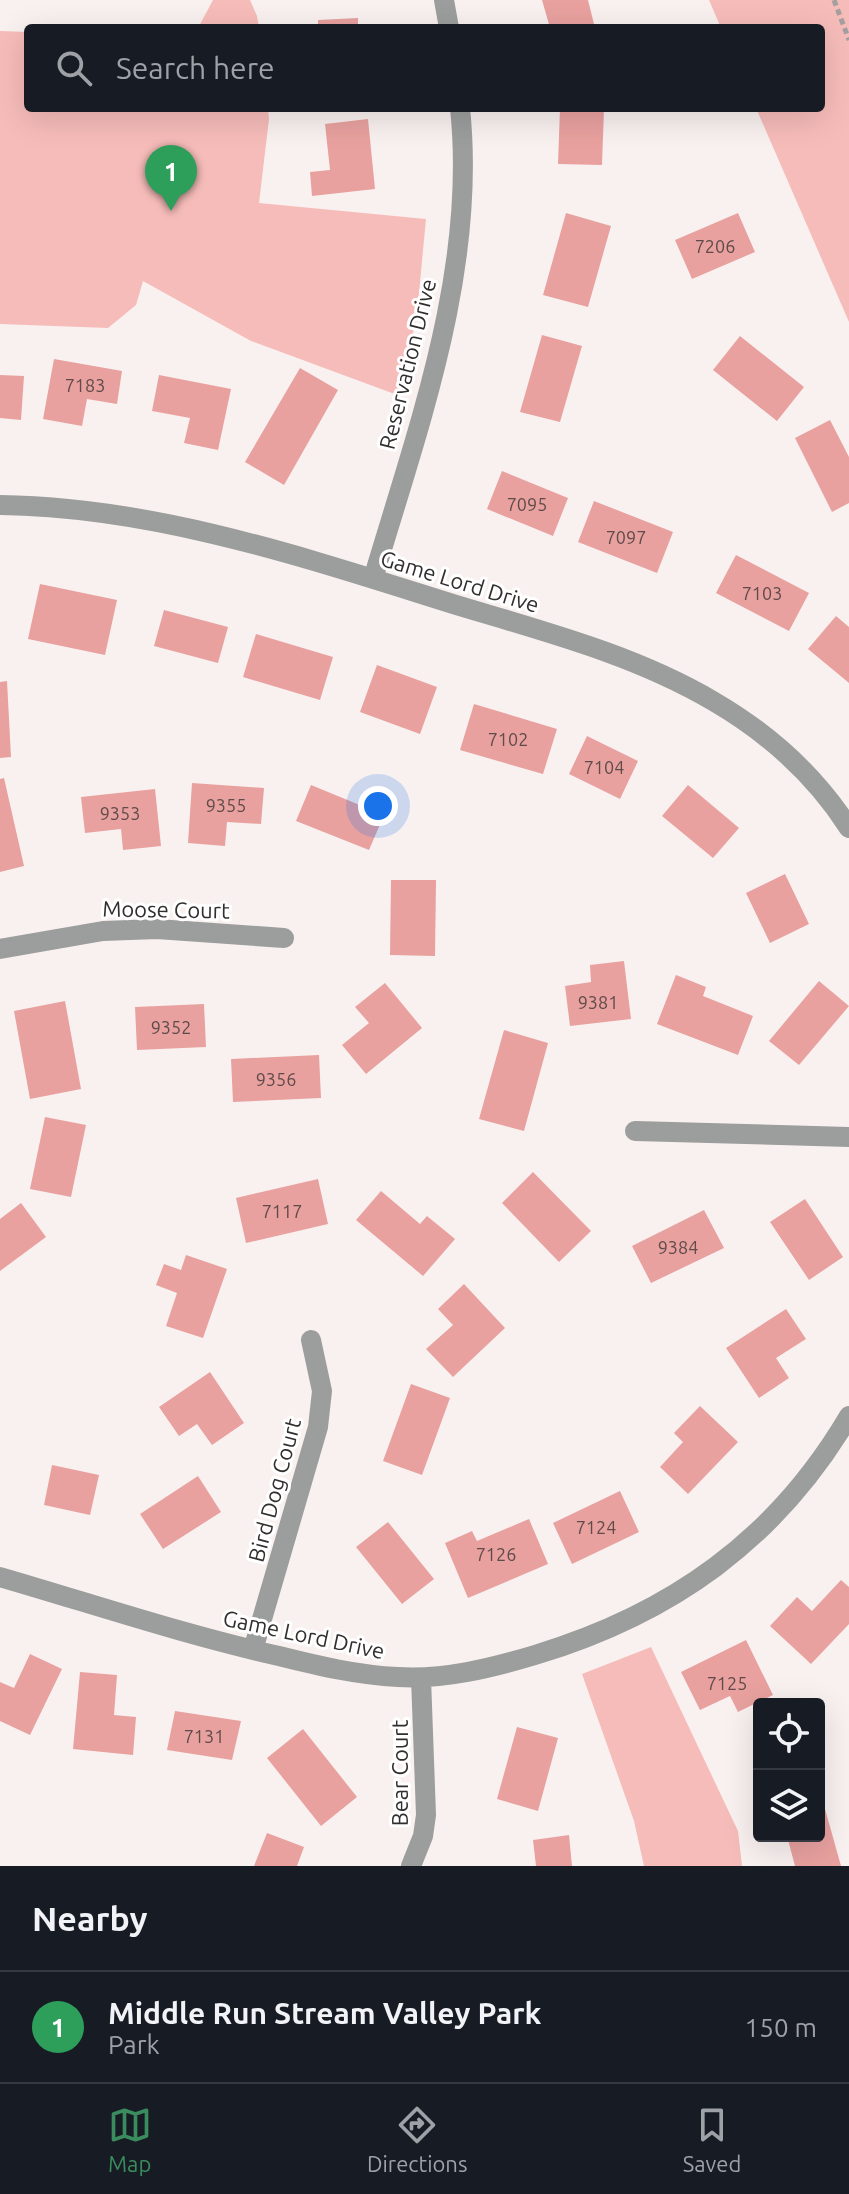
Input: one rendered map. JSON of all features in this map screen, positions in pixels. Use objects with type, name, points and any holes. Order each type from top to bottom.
[{"type":"street","points":[[444,0],[448,24]]},
{"type":"street","name":"Reservation Drive","points":[[373,579],[433,376],[445,324],[460,220],[460,112]]},
{"type":"street","name":"Game Lord Drive","points":[[0,505],[94,512],[214,534],[591,646],[689,688],[747,723],[799,765],[849,828]]},
{"type":"street","name":"Moose Court","points":[[0,949],[103,931],[157,929],[284,938]]},
{"type":"street","points":[[635,1131],[849,1137]]},
{"type":"street","name":"Bird Dog Court","points":[[253,1650],[318,1427],[322,1391],[311,1340]]},
{"type":"street","name":"Game Lord Drive","points":[[0,1577],[253,1650],[348,1672],[421,1678],[473,1670],[527,1658],[583,1640],[655,1607],[721,1563],[781,1510],[828,1451],[849,1416]]},
{"type":"street","name":"Bear Court","points":[[411,1866],[423,1836],[426,1815],[421,1678]]},
{"type":"path","points":[[834,0],[849,40]]},
{"type":"shaded area","points":[[213,0],[250,0],[258,24],[200,24]]},
{"type":"shaded area","points":[[709,0],[849,0],[849,322],[758,112],[825,112],[825,24],[719,24]]},
{"type":"shaded area","points":[[0,31],[24,32],[24,112],[268,112],[259,203],[426,219],[417,314],[400,396],[251,341],[143,281],[136,305],[108,328],[0,324]]},
{"type":"shaded area","points":[[651,1647],[738,1831],[742,1866],[644,1866],[634,1821],[582,1674]]},
{"type":"building","points":[[542,0],[588,0],[594,24],[549,24]]},
{"type":"building","points":[[358,18],[358,24],[318,24],[318,20]]},
{"type":"building","points":[[560,112],[604,112],[602,165],[558,164]]},
{"type":"building","points":[[368,119],[375,189],[312,196],[310,172],[330,170],[325,124]]},
{"type":"building","points":[[566,213],[611,226],[588,307],[543,295]]},
{"type":"building","points":[[738,213],[755,252],[692,279],[675,240]]},
{"type":"building","points":[[542,335],[582,346],[560,422],[520,412]]},
{"type":"building","points":[[740,336],[804,387],[777,421],[713,370]]},
{"type":"building","points":[[54,359],[122,371],[117,404],[87,399],[82,426],[43,419]]},
{"type":"building","points":[[300,368],[338,390],[284,485],[245,462]]},
{"type":"building","points":[[0,375],[24,376],[21,420],[0,418]]},
{"type":"building","points":[[159,375],[231,389],[218,450],[184,443],[190,418],[152,411]]},
{"type":"building","points":[[830,420],[849,457],[849,503],[832,512],[795,438]]},
{"type":"building","points":[[502,471],[568,498],[553,536],[487,509]]},
{"type":"building","points":[[594,501],[673,532],[657,573],[578,542]]},
{"type":"building","points":[[736,555],[809,593],[789,631],[716,593]]},
{"type":"building","points":[[40,584],[117,600],[105,655],[28,639]]},
{"type":"building","points":[[164,610],[228,627],[218,663],[154,646]]},
{"type":"building","points":[[836,616],[849,627],[849,683],[808,649]]},
{"type":"building","points":[[256,634],[333,657],[320,700],[243,677]]},
{"type":"building","points":[[377,665],[437,687],[420,734],[360,712]]},
{"type":"building","points":[[7,681],[11,757],[0,758],[0,682]]},
{"type":"building","points":[[474,704],[557,729],[543,774],[460,750]]},
{"type":"building","points":[[587,736],[638,761],[620,799],[569,774]]},
{"type":"building","points":[[4,778],[24,866],[0,872],[0,779]]},
{"type":"building","points":[[192,783],[264,788],[261,824],[227,822],[225,846],[188,843]]},
{"type":"building","points":[[311,785],[384,815],[369,850],[296,821]]},
{"type":"building","points":[[688,785],[739,828],[713,858],[662,816]]},
{"type":"building","points":[[155,789],[161,846],[123,850],[121,829],[85,833],[81,797]]},
{"type":"building","points":[[785,874],[809,924],[770,943],[746,893]]},
{"type":"building","points":[[391,880],[436,880],[435,956],[390,955]]},
{"type":"building","points":[[624,961],[631,1019],[570,1026],[565,986],[591,982],[590,965]]},
{"type":"building","points":[[676,975],[706,987],[703,996],[753,1016],[738,1055],[657,1024]]},
{"type":"building","points":[[819,981],[849,1006],[799,1065],[769,1041]]},
{"type":"building","points":[[385,983],[422,1028],[366,1074],[342,1045],[369,1023],[355,1007]]},
{"type":"building","points":[[65,1001],[81,1089],[30,1099],[14,1011]]},
{"type":"building","points":[[204,1004],[206,1047],[137,1050],[135,1007]]},
{"type":"building","points":[[504,1030],[548,1043],[524,1131],[479,1119]]},
{"type":"building","points":[[319,1055],[321,1098],[233,1102],[231,1059]]},
{"type":"building","points":[[45,1117],[86,1125],[71,1197],[30,1189]]},
{"type":"building","points":[[533,1172],[591,1231],[559,1262],[502,1203]]},
{"type":"building","points":[[318,1179],[328,1224],[246,1243],[236,1198]]},
{"type":"building","points":[[381,1191],[420,1224],[427,1216],[455,1239],[423,1276],[356,1220]]},
{"type":"building","points":[[805,1199],[843,1257],[809,1280],[770,1222]]},
{"type":"building","points":[[21,1203],[46,1237],[0,1271],[0,1219]]},
{"type":"building","points":[[704,1210],[724,1248],[651,1283],[632,1246]]},
{"type":"building","points":[[186,1255],[227,1269],[203,1338],[166,1326],[177,1293],[156,1285],[164,1264],[181,1270]]},
{"type":"building","points":[[464,1284],[505,1328],[453,1377],[426,1349],[453,1325],[438,1309]]},
{"type":"building","points":[[786,1309],[806,1339],[776,1358],[789,1378],[759,1398],[726,1348]]},
{"type":"building","points":[[210,1372],[244,1423],[212,1445],[197,1424],[179,1436],[159,1407]]},
{"type":"building","points":[[411,1384],[450,1398],[422,1475],[383,1461]]},
{"type":"building","points":[[700,1406],[738,1442],[688,1494],[660,1467],[683,1442],[674,1433]]},
{"type":"building","points":[[52,1465],[99,1475],[90,1515],[44,1505]]},
{"type":"building","points":[[198,1476],[221,1512],[163,1549],[140,1514]]},
{"type":"building","points":[[620,1491],[639,1532],[572,1564],[553,1523]]},
{"type":"building","points":[[529,1519],[548,1564],[468,1598],[445,1543],[472,1531],[477,1541]]},
{"type":"building","points":[[388,1522],[434,1579],[402,1604],[356,1547]]},
{"type":"building","points":[[841,1580],[849,1587],[849,1624],[811,1664],[770,1626],[797,1597],[812,1611]]},
{"type":"building","points":[[746,1640],[773,1695],[753,1698],[753,1705],[738,1712],[730,1696],[700,1710],[681,1672]]},
{"type":"building","points":[[30,1654],[62,1669],[30,1735],[0,1721],[0,1682],[14,1688]]},
{"type":"building","points":[[80,1672],[117,1675],[114,1715],[136,1717],[133,1755],[73,1749]]},
{"type":"building","points":[[175,1711],[241,1721],[232,1760],[167,1750]]},
{"type":"building","points":[[517,1727],[558,1738],[538,1811],[497,1799]]},
{"type":"building","points":[[303,1729],[357,1797],[321,1826],[267,1758]]},
{"type":"building","points":[[825,1809],[841,1866],[795,1866],[789,1842],[825,1842]]},
{"type":"building","points":[[267,1833],[304,1847],[297,1866],[254,1866]]},
{"type":"building","points":[[569,1835],[572,1866],[536,1866],[533,1840]]},
{"type":"place","name":"Middle Run Stream Valley Park","points":[[171,211]]}]
